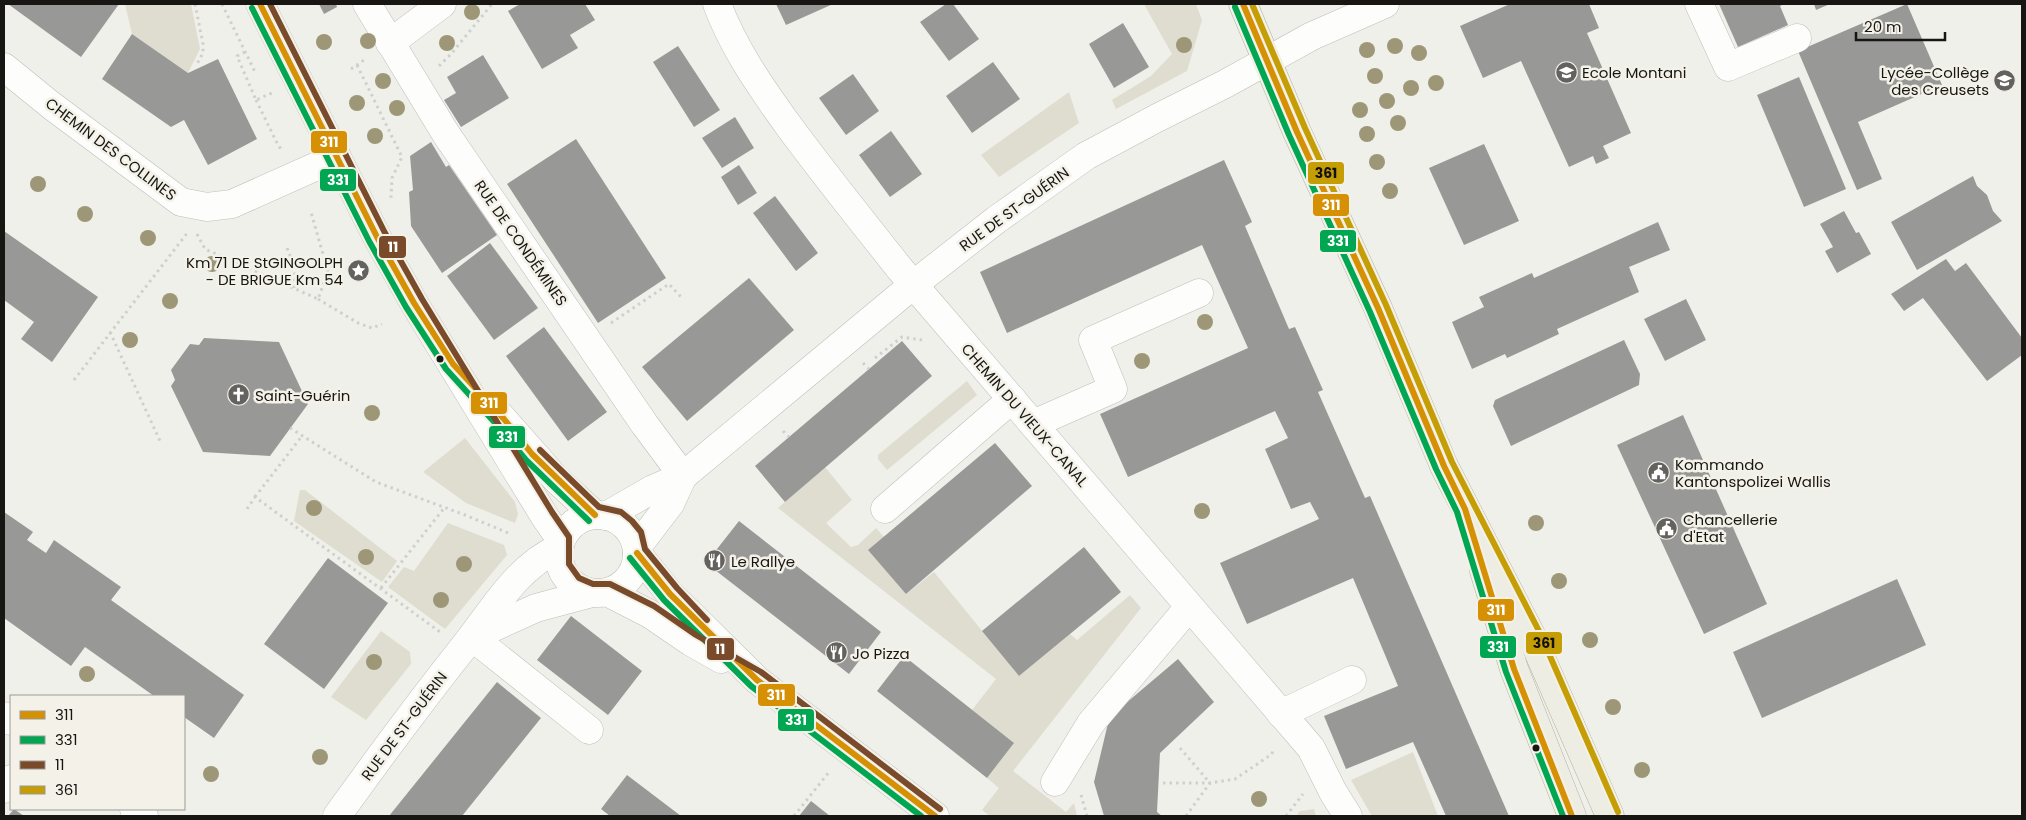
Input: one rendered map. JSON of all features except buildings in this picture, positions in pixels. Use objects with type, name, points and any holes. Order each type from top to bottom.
[{"type":"main road","points":[[1243,4],[1297,132],[1378,308],[1444,466],[1531,635],[1610,816]]},
{"type":"main road","points":[[1465,509],[1514,669],[1572,816]]},
{"type":"street","points":[[260,4],[391,262],[414,303],[540,508],[542,541],[553,548],[566,577],[573,585],[600,593],[650,614],[690,642],[757,680]]},
{"type":"street","name":"RUE DE CONDÉMINES","points":[[368,4],[390,44],[446,134],[682,476]]},
{"type":"street","points":[[390,44],[442,4]]},
{"type":"street","name":"CHEMIN DU VIEUX-CANAL","points":[[717,4],[750,72],[843,199],[913,285],[1311,748],[1333,792],[1348,816]]},
{"type":"street","name":"RUE DE ST-GUÉRIN","points":[[600,515],[682,476],[913,285],[996,220],[1086,156],[1312,36],[1385,4]]},
{"type":"street","points":[[1699,4],[1728,67],[1797,38]]},
{"type":"street","name":"CHEMIN DES COLLINES","points":[[4,67],[187,214],[207,207],[232,204],[337,157]]},
{"type":"street","points":[[1033,424],[1113,389],[1094,340],[1199,293]]},
{"type":"street","points":[[452,364],[504,418],[557,480],[600,515],[617,520],[626,527],[633,536],[637,550],[670,594],[757,680],[935,816]]},
{"type":"street","points":[[885,509],[1012,399]]},
{"type":"street","name":"RUE DE ST-GUÉRIN","points":[[637,550],[670,504],[682,476]]},
{"type":"street","points":[[553,548],[575,522],[584,517],[600,515]]},
{"type":"street","name":"RUE DE ST-GUÉRIN","points":[[337,816],[408,717],[467,643],[495,603],[553,548]]},
{"type":"street","points":[[600,593],[619,587],[629,578],[635,566],[637,550]]},
{"type":"street","name":"RUE DE ST-GUÉRIN","points":[[467,643],[536,608],[600,593]]},
{"type":"street","points":[[1055,782],[1091,723],[1189,607]]},
{"type":"street","points":[[467,643],[589,730]]},
{"type":"street","points":[[1281,714],[1352,680]]},
{"type":"path","points":[[194,4],[203,44],[203,53],[197,64]]},
{"type":"path","points":[[222,4],[255,72]]},
{"type":"path","points":[[417,87],[451,54],[492,4]]},
{"type":"path","points":[[245,52],[237,56],[276,141],[288,156]]},
{"type":"path","points":[[357,65],[402,157],[392,178],[391,204]]},
{"type":"path","points":[[256,100],[278,90]]},
{"type":"path","points":[[311,212],[328,272],[318,298]]},
{"type":"path","points":[[74,380],[110,332],[187,214],[205,249],[318,298],[358,323],[372,328],[382,324]]},
{"type":"path","points":[[287,248],[295,268],[294,288]]},
{"type":"path","points":[[624,314],[669,284],[681,297]]},
{"type":"path","points":[[110,332],[160,441]]},
{"type":"path","points":[[876,358],[902,337],[927,341]]},
{"type":"path","points":[[290,428],[376,482],[511,534]]},
{"type":"path","points":[[247,509],[302,436]]},
{"type":"path","points":[[255,496],[381,588],[467,643]]},
{"type":"path","points":[[381,588],[445,507]]},
{"type":"path","points":[[1163,783],[1210,783],[1235,779],[1272,754],[1281,714]]},
{"type":"path","points":[[1180,748],[1210,783]]},
{"type":"path","points":[[794,816],[831,769]]},
{"type":"path","points":[[1186,816],[1210,783]]},
{"type":"shaded area","points":[[125,4],[191,4],[200,49],[188,73],[132,34]]},
{"type":"shaded area","points":[[1146,4],[1196,4],[1202,20],[1187,71],[1116,109],[1112,100],[1151,76],[1172,54],[1145,6]]},
{"type":"shaded area","points":[[1069,92],[1079,123],[999,177],[981,155]]},
{"type":"shaded area","points":[[967,381],[977,395],[887,470],[878,459],[878,455]]},
{"type":"shaded area","points":[[465,438],[515,502],[518,514],[515,523],[466,503],[423,472]]},
{"type":"shaded area","points":[[825,467],[852,500],[826,523],[851,547],[858,545],[876,528],[884,537],[906,594],[934,572],[1019,676],[1070,634],[1077,640],[1130,595],[1141,608],[1013,771],[1066,812],[1074,803],[1077,816],[990,816],[982,810],[999,788],[987,778],[1014,743],[972,710],[996,679],[778,508]]},
{"type":"shaded area","points":[[300,490],[305,490],[397,561],[382,582],[294,521]]},
{"type":"shaded area","points":[[448,523],[504,545],[507,555],[445,629],[388,587],[404,567],[414,571]]},
{"type":"shaded area","points":[[381,631],[410,652],[411,664],[366,720],[331,697]]},
{"type":"shaded area","points":[[1413,752],[1438,816],[1372,816],[1351,780]]},
{"type":"shaded area","points":[[1314,809],[1316,816],[1296,816],[1300,811]]},
{"type":"transit line","name":"311","points":[[260,4],[377,237],[414,303],[453,364],[504,419],[532,454],[595,515]]},
{"type":"transit line","name":"11","points":[[270,4],[385,233],[422,299],[569,537],[569,564],[579,578],[593,584],[610,584],[654,606],[696,635],[761,672],[940,809]]},
{"type":"transit line","name":"311","points":[[1243,4],[1297,132],[1378,308],[1444,466],[1465,509],[1514,669],[1572,816]]},
{"type":"transit line","name":"361","points":[[1252,4],[1305,128],[1386,305],[1452,462],[1539,631],[1618,812]]},
{"type":"transit line","name":"331","points":[[1235,7],[1289,135],[1370,312],[1436,469],[1457,512],[1506,672],[1563,816]]},
{"type":"transit line","name":"331","points":[[252,8],[369,241],[406,307],[446,369],[526,460],[589,521]]},
{"type":"transit line","name":"11","points":[[540,450],[599,507],[621,512],[632,521],[641,532],[645,549],[677,588],[707,620]]},
{"type":"transit line","name":"311","points":[[637,553],[670,594],[757,680],[935,816]]},
{"type":"transit line","name":"331","points":[[630,558],[664,600],[751,686],[921,816]]},
{"type":"place","name":"Ecole Montani","points":[[1566,72]]},
{"type":"place","name":"Lycée-Collège des Creusets","points":[[2005,81]]},
{"type":"place","name":"Km 71 DE StGINGOLPH - DE BRIGUE Km 54","points":[[359,271]]},
{"type":"place","name":"Saint-Guérin","points":[[239,395]]},
{"type":"place","name":"Kommando Kantonspolizei Wallis","points":[[1659,473]]},
{"type":"place","name":"Chancellerie d'Etat","points":[[1667,528]]},
{"type":"place","name":"Le Rallye","points":[[715,561]]},
{"type":"place","name":"Jo Pizza","points":[[836,653]]}]
